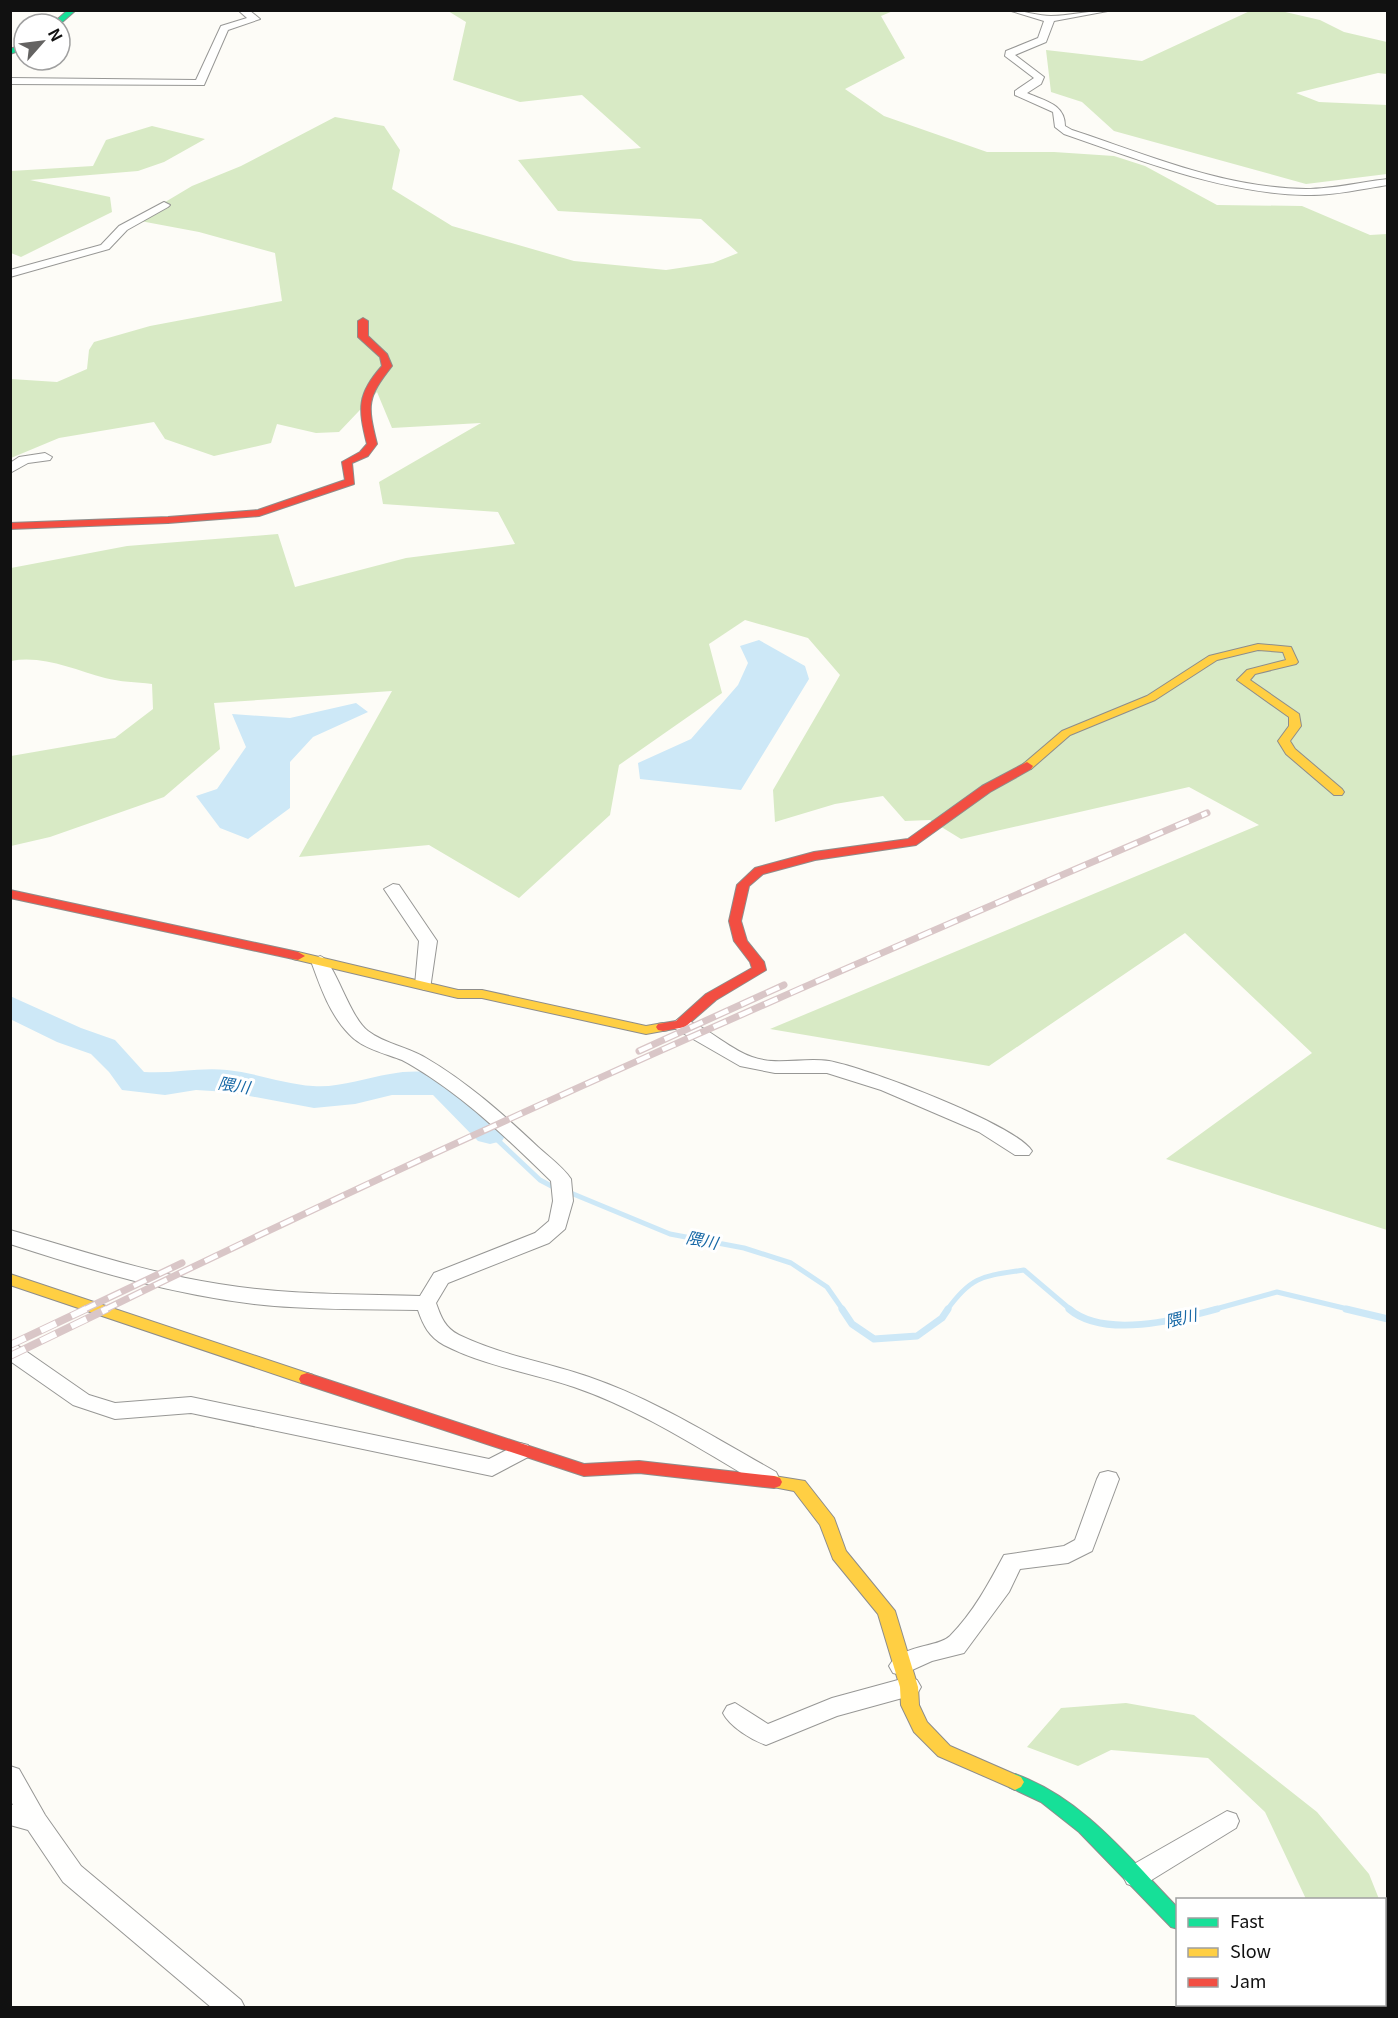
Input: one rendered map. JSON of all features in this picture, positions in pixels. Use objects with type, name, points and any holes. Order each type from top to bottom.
[{"type":"street","points":[[10,81],[200,83],[224,28],[255,19],[242,10]]},
{"type":"street","points":[[1012,10],[1050,19],[1109,10]]},
{"type":"street","points":[[1050,19],[1042,40],[1010,53],[1010,56],[1039,77],[1037,82],[1019,93],[1057,110],[1060,114],[1060,127],[1068,132],[1212,180],[1256,188],[1306,192],[1388,182]]},
{"type":"street","points":[[10,274],[105,247],[123,228],[164,206]]},
{"type":"street","points":[[10,526],[168,520],[259,513],[351,482],[347,462],[364,454],[372,444],[362,401],[367,388],[387,366],[384,356],[363,337],[363,321]]},
{"type":"street","points":[[10,469],[24,460],[45,457]]},
{"type":"street","points":[[10,894],[320,961],[458,994],[493,996],[646,1030],[680,1024],[711,998],[759,970],[757,962],[741,941],[735,921],[743,885],[759,871],[814,856],[912,842],[986,789],[1023,769],[1066,733],[1151,698],[1214,658],[1258,647],[1287,649],[1292,662],[1251,672],[1243,680],[1294,716],[1295,726],[1284,741],[1290,751],[1338,792]]},
{"type":"street","points":[[393,889],[428,941],[424,985]]},
{"type":"street","points":[[320,961],[330,992],[360,1036],[418,1061],[449,1080],[485,1108],[561,1179],[563,1201],[558,1224],[542,1238],[441,1278],[426,1303],[433,1325],[450,1339],[493,1356],[582,1382],[640,1404],[774,1481]]},
{"type":"street","points":[[680,1024],[747,1062],[775,1067],[828,1066],[888,1086],[986,1128],[1022,1151]]},
{"type":"street","points":[[10,1237],[104,1268],[218,1291],[288,1300],[426,1303]]},
{"type":"street","points":[[10,1279],[520,1451],[584,1470],[639,1467],[800,1485],[828,1523],[839,1554],[886,1611],[905,1677],[910,1705],[920,1727],[944,1751],[1048,1797],[1086,1826],[1176,1919]]},
{"type":"street","points":[[10,1350],[81,1400],[116,1411],[191,1405],[492,1468],[520,1451]]},
{"type":"street","points":[[735,1713],[766,1735],[905,1677],[927,1653],[956,1646],[1002,1586],[1012,1561],[1068,1554],[1084,1545],[1108,1479]]},
{"type":"street","points":[[10,1776],[36,1822],[72,1874],[232,2007]]},
{"type":"street","points":[[10,1814],[36,1822]]},
{"type":"street","points":[[1136,1876],[1227,1821]]},
{"type":"green space","points":[[1252,10],[1281,11],[1320,20],[1344,32],[1387,42],[1387,74],[1378,73],[1296,93],[1319,102],[1387,105],[1387,174],[1306,184],[1114,131],[1082,102],[1051,92],[1046,50],[1142,61]]},
{"type":"green space","points":[[448,11],[893,11],[881,16],[905,58],[845,89],[884,116],[987,152],[1054,152],[1114,156],[1145,166],[1217,205],[1302,206],[1370,235],[1387,234],[1387,1230],[1166,1159],[1312,1053],[1185,933],[989,1066],[770,1029],[1259,825],[1189,787],[961,839],[930,820],[905,821],[883,796],[835,804],[775,822],[773,790],[840,675],[808,638],[745,620],[709,644],[722,693],[619,765],[610,815],[519,898],[429,845],[299,857],[392,691],[214,703],[220,749],[164,797],[50,837],[11,846],[11,756],[115,738],[153,709],[152,684],[111,679],[59,664],[35,660],[11,661],[11,568],[127,546],[278,534],[295,587],[406,558],[515,544],[498,512],[383,504],[379,482],[481,423],[392,428],[377,392],[339,432],[316,433],[277,424],[271,443],[214,456],[165,439],[154,422],[59,438],[11,458],[11,379],[57,382],[87,369],[89,350],[94,342],[150,326],[282,301],[275,253],[199,232],[135,220],[192,186],[241,166],[335,117],[384,126],[400,150],[392,189],[452,226],[574,261],[666,270],[713,263],[738,253],[701,219],[558,211],[518,160],[641,148],[582,95],[520,102],[453,80],[466,22]]},
{"type":"green space","points":[[152,126],[205,139],[164,162],[138,171],[30,180],[110,197],[112,212],[21,257],[11,253],[11,171],[93,166],[106,140]]},
{"type":"green space","points":[[1126,1703],[1194,1715],[1317,1812],[1369,1874],[1379,1898],[1306,1898],[1265,1812],[1208,1758],[1111,1750],[1078,1766],[1027,1747],[1061,1708]]},
{"type":"water","points":[[759,640],[805,666],[809,679],[741,790],[640,779],[638,763],[691,739],[738,685],[748,663],[740,646]]},
{"type":"water","points":[[356,703],[368,712],[313,737],[290,762],[290,808],[248,839],[220,828],[196,796],[217,789],[246,747],[232,714],[290,718]]},
{"type":"waterway","name":"隈川","points":[[10,1006],[69,1035],[103,1047],[121,1064],[134,1082],[165,1084],[196,1079],[228,1081],[314,1097],[355,1093],[392,1084],[442,1084],[490,1133]]},
{"type":"waterway","name":"隈川","points":[[490,1133],[540,1180],[557,1189]]},
{"type":"waterway","name":"隈川","points":[[566,1191],[670,1234],[744,1248],[791,1263],[827,1287],[843,1310]]},
{"type":"waterway","name":"隈川","points":[[947,1310],[964,1290],[980,1279],[1024,1270],[1071,1310]]},
{"type":"waterway","name":"隈川","points":[[1212,1310],[1277,1292],[1352,1310]]},
{"type":"waterway","name":"隈川","points":[[842,1309],[852,1324],[874,1339],[917,1336],[942,1318],[948,1309]]},
{"type":"waterway","name":"隈川","points":[[1069,1309],[1084,1318],[1121,1325],[1162,1322],[1217,1309]]},
{"type":"waterway","name":"隈川","points":[[1346,1309],[1388,1319]]},
{"type":"railway","points":[[104,1310],[240,1244],[652,1054],[1207,813]]},
{"type":"railway","points":[[639,1051],[784,985]]},
{"type":"railway","points":[[83,1310],[182,1263]]},
{"type":"railway","points":[[10,1345],[86,1309]]},
{"type":"railway","points":[[10,1356],[107,1309]]},
{"type":"traffic: fast","points":[[1015,1782],[1048,1797],[1086,1826],[1176,1919]]},
{"type":"traffic: slow","points":[[1027,766],[1066,733],[1151,698],[1213,658],[1258,647],[1287,649],[1292,662],[1251,672],[1243,680],[1295,716],[1295,726],[1284,741],[1290,751],[1338,792]]},
{"type":"traffic: slow","points":[[298,956],[458,994],[482,994],[646,1030],[663,1027]]},
{"type":"traffic: slow","points":[[10,1279],[307,1379]]},
{"type":"traffic: slow","points":[[774,1482],[799,1485],[828,1523],[839,1554],[886,1611],[909,1687],[910,1705],[920,1727],[944,1751],[1015,1782]]},
{"type":"traffic: jam","points":[[10,526],[168,520],[259,513],[350,482],[347,462],[364,454],[372,444],[365,411],[367,394],[387,366],[384,356],[363,337],[363,321]]},
{"type":"traffic: jam","points":[[663,1027],[680,1024],[711,997],[759,970],[757,962],[741,941],[735,921],[743,885],[759,871],[814,856],[912,842],[986,789],[1027,766]]},
{"type":"traffic: jam","points":[[10,894],[298,956]]},
{"type":"traffic: jam","points":[[307,1379],[584,1470],[639,1467],[774,1482]]}]
